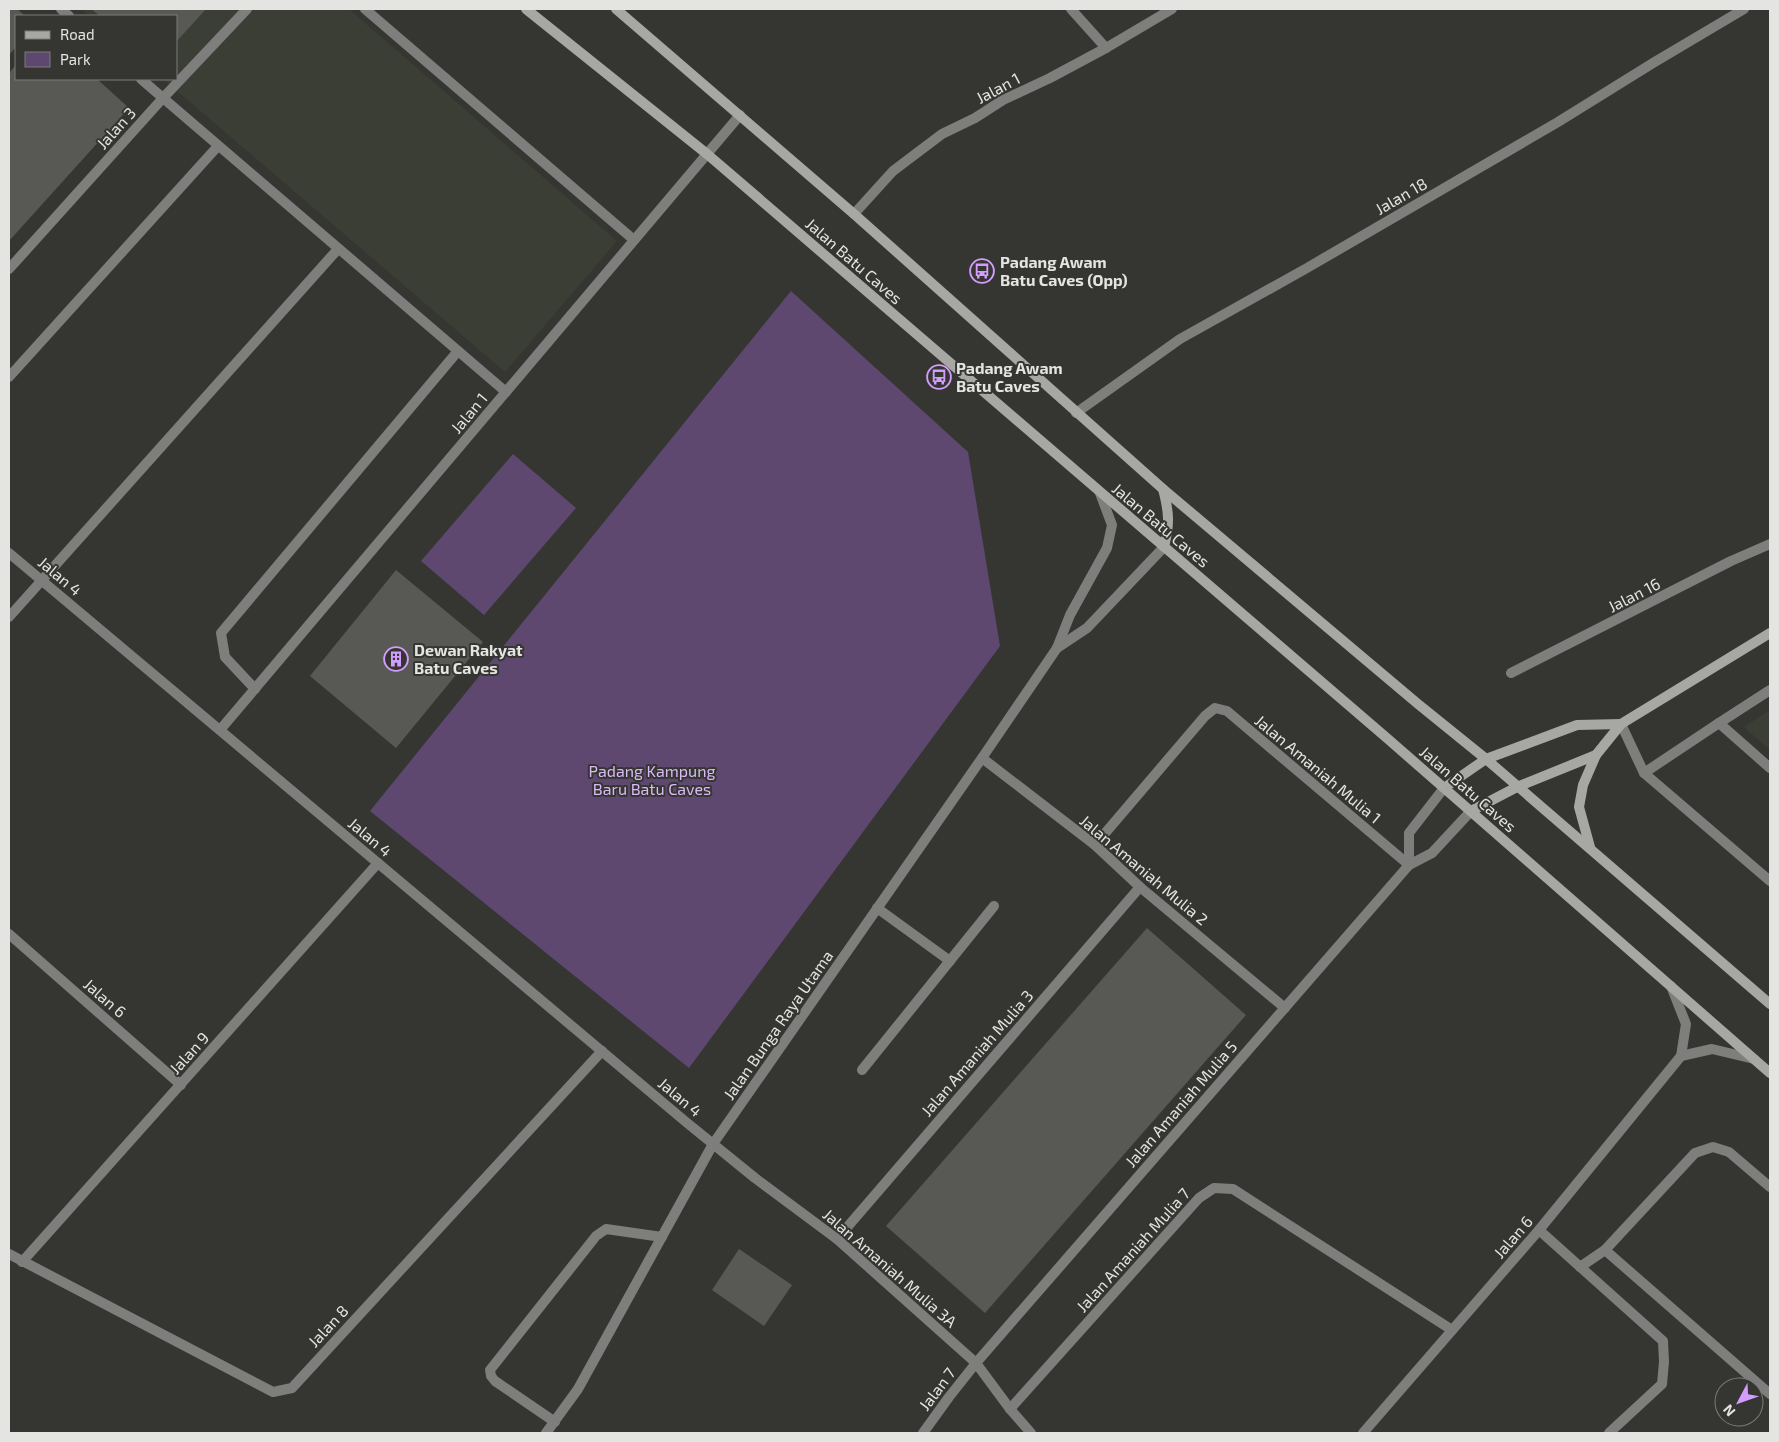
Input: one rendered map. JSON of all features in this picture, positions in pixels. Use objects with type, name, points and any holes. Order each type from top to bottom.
[{"type":"main road","name":"Jalan Batu Caves","points":[[526,9],[707,154],[1471,811],[1770,1073]]},
{"type":"main road","name":"Jalan Batu Caves","points":[[616,9],[854,214],[1163,489],[1486,759],[1516,787],[1590,847],[1770,1004]]},
{"type":"main road","points":[[1163,489],[1169,510],[1169,528],[1164,546]]},
{"type":"main road","points":[[1590,847],[1579,807],[1583,785],[1596,755],[1621,724],[1770,634]]},
{"type":"main road","points":[[1444,788],[1486,759],[1577,725],[1621,724]]},
{"type":"main road","points":[[1471,811],[1516,787],[1596,755]]},
{"type":"street","name":"Jalan 3","points":[[9,269],[162,98],[247,9]]},
{"type":"street","points":[[365,9],[634,240]]},
{"type":"street","points":[[1071,9],[1106,48]]},
{"type":"street","name":"Jalan 1","points":[[854,214],[893,171],[942,134],[975,118],[1003,100],[1050,78],[1106,48],[1172,9]]},
{"type":"street","name":"Jalan 18","points":[[1076,413],[1180,339],[1307,268],[1550,127],[1744,9]]},
{"type":"street","points":[[142,80],[506,392]]},
{"type":"street","name":"Jalan 1","points":[[220,730],[740,115]]},
{"type":"street","points":[[9,377],[218,146]]},
{"type":"street","points":[[9,617],[338,249]]},
{"type":"street","points":[[255,688],[225,657],[221,633],[458,351]]},
{"type":"street","name":"Jalan Bunga Raya Utama","points":[[546,1433],[578,1389],[713,1144],[1057,648],[1070,616],[1107,548],[1112,525],[1100,493]]},
{"type":"street","name":"Jalan 16","points":[[1511,673],[1731,561],[1770,544]]},
{"type":"street","name":"Jalan Bunga Raya Utama","points":[[1057,648],[1087,628],[1164,546]]},
{"type":"street","name":"Jalan 4","points":[[9,552],[713,1144]]},
{"type":"street","points":[[1644,773],[1770,690]]},
{"type":"street","name":"Jalan Amaniah Mulia 1","points":[[1096,845],[1206,716],[1216,708],[1227,711],[1408,865]]},
{"type":"street","points":[[1719,723],[1770,768]]},
{"type":"street","points":[[1621,724],[1644,773],[1770,881]]},
{"type":"street","name":"Jalan Amaniah Mulia 2","points":[[982,758],[1096,845],[1140,887],[1285,1008]]},
{"type":"street","points":[[1408,865],[1409,833],[1444,788]]},
{"type":"street","name":"Jalan Amaniah Mulia 5","points":[[976,1363],[1408,865],[1432,853],[1471,811]]},
{"type":"street","name":"Jalan 9","points":[[22,1262],[378,863]]},
{"type":"street","name":"Jalan Amaniah Mulia 3","points":[[837,1238],[1140,887]]},
{"type":"street","points":[[862,1070],[994,906]]},
{"type":"street","points":[[877,908],[950,961]]},
{"type":"street","name":"Jalan 6","points":[[10,938],[181,1085]]},
{"type":"street","points":[[1670,986],[1686,1024],[1681,1056],[1712,1049],[1754,1060]]},
{"type":"street","name":"Jalan 8","points":[[9,1254],[273,1392],[292,1388],[602,1051]]},
{"type":"street","name":"Jalan 6","points":[[1363,1433],[1539,1230],[1681,1056]]},
{"type":"street","name":"Jalan Amaniah Mulia 3A","points":[[713,1144],[754,1178],[837,1238],[976,1363],[1010,1410],[1031,1433]]},
{"type":"street","points":[[1580,1267],[1605,1250],[1695,1153],[1713,1147],[1729,1152],[1770,1187]]},
{"type":"street","name":"Jalan Amaniah Mulia 7","points":[[1010,1410],[1199,1198],[1214,1188],[1233,1189],[1452,1330]]},
{"type":"street","points":[[555,1422],[495,1381],[491,1376],[490,1370],[596,1236],[606,1229],[662,1236]]},
{"type":"street","points":[[1539,1230],[1663,1341],[1662,1384],[1609,1433]]},
{"type":"street","points":[[1605,1250],[1770,1394]]},
{"type":"street","name":"Jalan 7","points":[[923,1433],[976,1363]]},
{"type":"shaded area","points":[[81,9],[349,9],[617,241],[505,372],[164,80],[178,80],[178,15],[89,15]]},
{"type":"shaded area","points":[[1770,710],[1770,750],[1744,727]]},
{"type":"green space","name":"Padang Kampung Baru Batu Caves","points":[[791,291],[968,452],[1000,646],[689,1068],[370,811]]},
{"type":"green space","points":[[513,454],[576,508],[484,615],[421,561]]},
{"type":"building","points":[[9,9],[17,9],[24,15],[15,15],[15,48],[9,55]]},
{"type":"building","points":[[91,9],[206,9],[178,40],[178,15],[99,15]]},
{"type":"building","points":[[15,66],[15,80],[98,80],[129,108],[9,241],[9,73]]},
{"type":"building","name":"Dewan Rakyat Batu Caves","points":[[396,570],[483,642],[396,748],[310,676]]},
{"type":"building","points":[[1147,928],[1246,1015],[985,1313],[886,1226]]},
{"type":"building","points":[[739,1249],[792,1285],[764,1326],[712,1290]]},
{"type":"place","name":"Padang Awam Batu Caves (Opp)","points":[[982,271]]},
{"type":"place","name":"Padang Awam Batu Caves","points":[[939,377]]},
{"type":"place","name":"Dewan Rakyat Batu Caves","points":[[396,659]]}]
